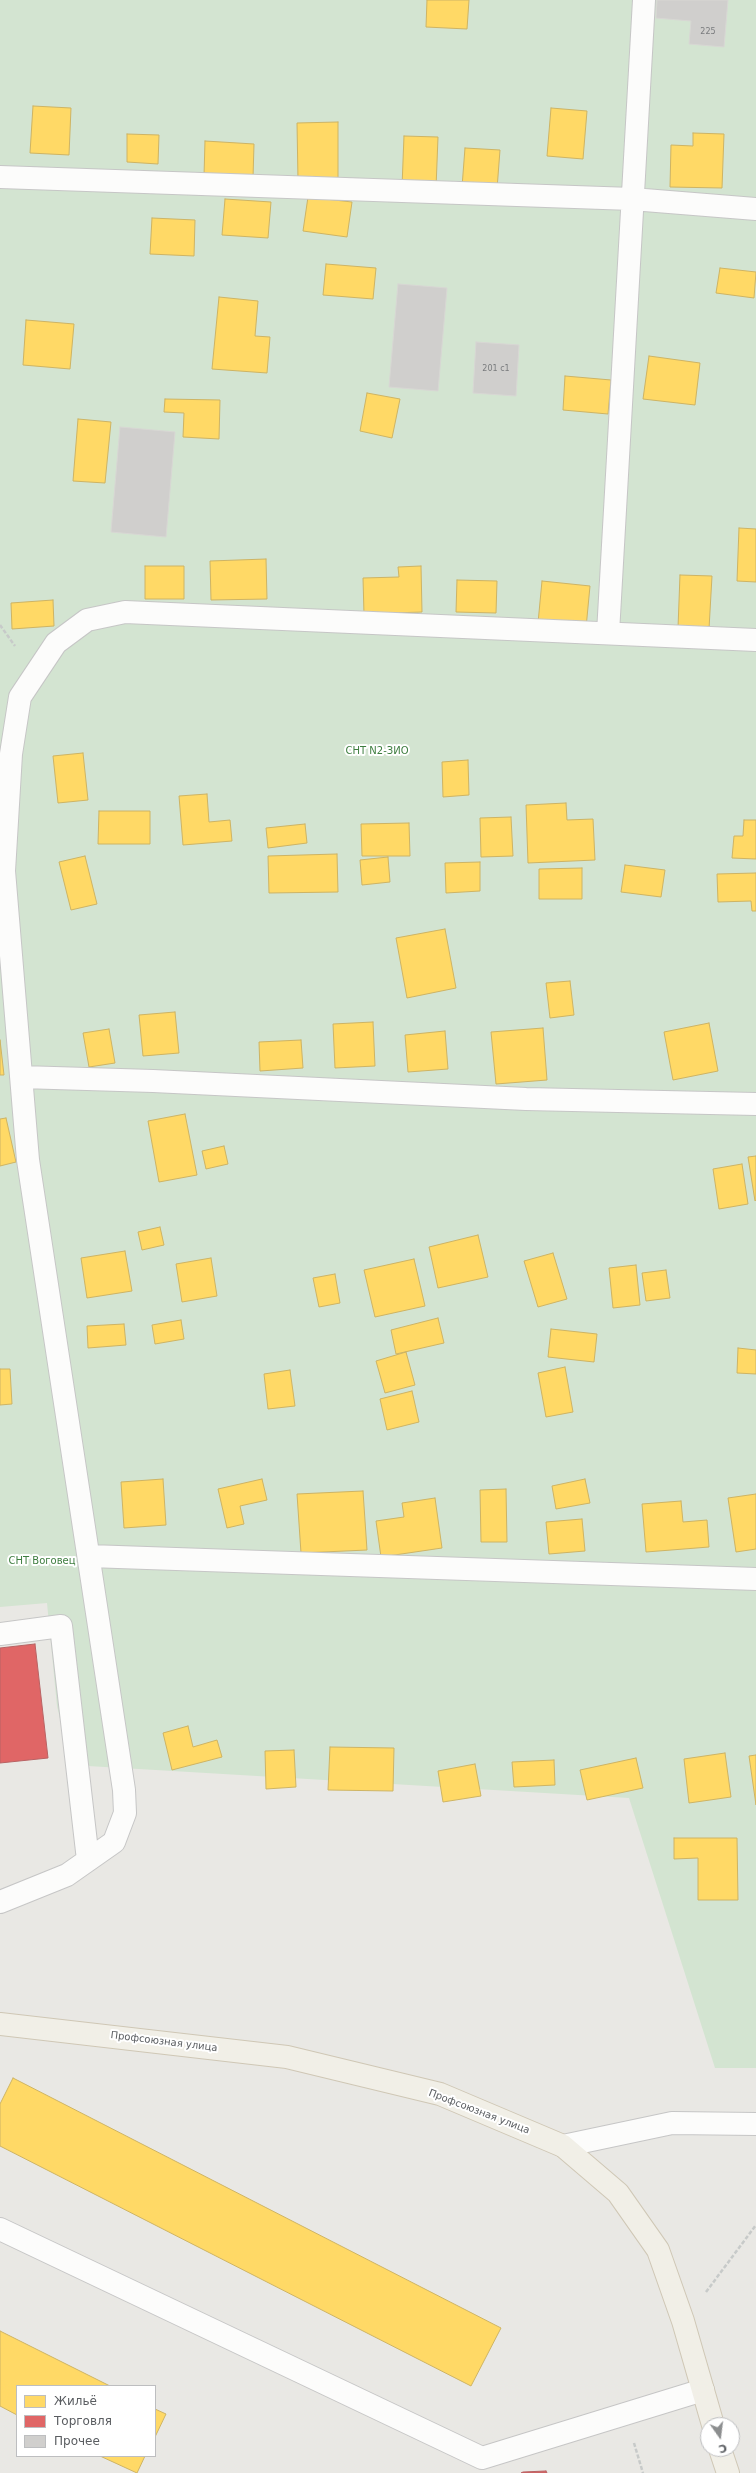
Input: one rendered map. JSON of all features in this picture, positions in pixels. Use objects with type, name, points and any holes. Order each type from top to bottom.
[{"type":"main road","name":"Профсоюзная улица","points":[[0,2024],[288,2057],[440,2094],[563,2146],[618,2193],[658,2250],[683,2321],[711,2417]]},
{"type":"main road","points":[[723,2457],[728,2473]]},
{"type":"street","points":[[608,633],[644,0]]},
{"type":"street","points":[[0,178],[632,199],[756,209]]},
{"type":"street","points":[[0,1902],[67,1875],[114,1842],[125,1813],[124,1790],[28,1160],[4,872],[11,754],[20,697],[56,643],[87,620],[125,612],[756,640]]},
{"type":"street","points":[[21,1077],[153,1080],[526,1099],[756,1104]]},
{"type":"street","points":[[89,1556],[756,1579]]},
{"type":"street","points":[[0,1634],[61,1626],[88,1860]]},
{"type":"street","points":[[563,2146],[672,2123],[756,2124]]},
{"type":"street","points":[[0,2230],[482,2458],[703,2390]]},
{"type":"path","points":[[683,2321],[756,2225]]},
{"type":"green space","name":"СНТ N2-ЗИО","points":[[0,0],[756,0],[756,2068],[715,2068],[629,1798],[71,1765],[57,1706],[47,1603],[0,1607]]},
{"type":"building: Жильё","points":[[427,0],[469,0],[467,29],[426,27]]},
{"type":"building: Жильё","points":[[33,106],[71,108],[69,155],[30,153]]},
{"type":"building: Жильё","points":[[551,108],[587,111],[583,159],[547,156]]},
{"type":"building: Жильё","points":[[338,122],[338,179],[298,180],[297,123]]},
{"type":"building: Жильё","points":[[693,133],[724,134],[722,188],[670,187],[671,145],[693,146]]},
{"type":"building: Жильё","points":[[127,134],[159,135],[158,164],[127,162]]},
{"type":"building: Жильё","points":[[404,136],[438,137],[436,188],[402,187]]},
{"type":"building: Жильё","points":[[205,141],[254,144],[253,178],[204,176]]},
{"type":"building: Жильё","points":[[465,148],[500,150],[497,189],[462,187]]},
{"type":"building: Жильё","points":[[308,197],[352,202],[347,237],[303,231]]},
{"type":"building: Жильё","points":[[225,199],[271,202],[268,238],[222,235]]},
{"type":"building: Жильё","points":[[152,218],[195,220],[194,256],[150,254]]},
{"type":"building: Жильё","points":[[326,264],[376,268],[373,299],[323,295]]},
{"type":"building: Жильё","points":[[720,268],[756,272],[754,298],[716,293]]},
{"type":"building: Жильё","points":[[219,297],[258,301],[255,336],[270,337],[267,373],[212,369]]},
{"type":"building: Жильё","points":[[26,320],[74,324],[70,369],[23,365]]},
{"type":"building: Жильё","points":[[649,356],[700,363],[695,405],[643,399]]},
{"type":"building: Жильё","points":[[565,376],[611,380],[608,414],[563,410]]},
{"type":"building: Жильё","points":[[367,393],[400,399],[392,438],[360,431]]},
{"type":"building: Жильё","points":[[165,399],[220,400],[219,439],[183,437],[184,413],[164,412]]},
{"type":"building: Жильё","points":[[78,419],[111,422],[105,483],[73,481]]},
{"type":"building: Жильё","points":[[739,528],[756,529],[756,582],[737,581]]},
{"type":"building: Жильё","points":[[266,559],[267,599],[211,600],[210,561]]},
{"type":"building: Жильё","points":[[145,566],[184,566],[184,599],[145,599]]},
{"type":"building: Жильё","points":[[421,566],[422,612],[364,614],[363,578],[399,577],[398,567]]},
{"type":"building: Жильё","points":[[680,575],[712,576],[709,629],[678,628]]},
{"type":"building: Жильё","points":[[457,580],[497,581],[496,613],[456,612]]},
{"type":"building: Жильё","points":[[542,581],[590,586],[586,628],[538,623]]},
{"type":"building: Жильё","points":[[53,600],[54,626],[12,629],[11,603]]},
{"type":"building: Жильё","points":[[83,753],[88,800],[58,803],[53,756]]},
{"type":"building: Жильё","points":[[468,760],[469,795],[443,797],[442,762]]},
{"type":"building: Жильё","points":[[207,794],[209,822],[230,820],[232,841],[183,845],[179,796]]},
{"type":"building: Жильё","points":[[566,803],[567,820],[593,819],[595,860],[528,863],[526,805]]},
{"type":"building: Жильё","points":[[99,811],[150,811],[150,844],[98,844]]},
{"type":"building: Жильё","points":[[511,817],[513,856],[481,857],[480,818]]},
{"type":"building: Жильё","points":[[744,820],[756,820],[756,859],[732,858],[734,836],[743,836]]},
{"type":"building: Жильё","points":[[409,823],[410,856],[362,856],[361,824]]},
{"type":"building: Жильё","points":[[305,824],[307,843],[268,848],[266,828]]},
{"type":"building: Жильё","points":[[337,854],[338,892],[269,893],[268,856]]},
{"type":"building: Жильё","points":[[85,856],[97,904],[71,910],[59,862]]},
{"type":"building: Жильё","points":[[388,857],[390,882],[362,885],[360,860]]},
{"type":"building: Жильё","points":[[480,862],[480,891],[446,893],[445,863]]},
{"type":"building: Жильё","points":[[625,865],[665,870],[661,897],[621,892]]},
{"type":"building: Жильё","points":[[582,868],[582,899],[539,899],[539,869]]},
{"type":"building: Жильё","points":[[756,873],[756,911],[752,911],[751,901],[718,902],[717,874]]},
{"type":"building: Жильё","points":[[445,929],[456,988],[407,998],[396,938]]},
{"type":"building: Жильё","points":[[570,981],[574,1015],[550,1018],[546,983]]},
{"type":"building: Жильё","points":[[175,1012],[179,1053],[143,1056],[139,1015]]},
{"type":"building: Жильё","points":[[373,1022],[375,1066],[335,1068],[333,1024]]},
{"type":"building: Жильё","points":[[709,1023],[718,1071],[673,1080],[664,1032]]},
{"type":"building: Жильё","points":[[543,1028],[547,1080],[496,1084],[491,1032]]},
{"type":"building: Жильё","points":[[109,1029],[115,1063],[89,1067],[83,1033]]},
{"type":"building: Жильё","points":[[445,1031],[448,1069],[408,1072],[405,1035]]},
{"type":"building: Жильё","points":[[0,1040],[4,1075],[0,1075]]},
{"type":"building: Жильё","points":[[301,1040],[303,1068],[260,1071],[259,1042]]},
{"type":"building: Жильё","points":[[185,1114],[197,1175],[159,1182],[148,1121]]},
{"type":"building: Жильё","points":[[6,1118],[16,1162],[0,1166],[0,1119]]},
{"type":"building: Жильё","points":[[224,1146],[228,1164],[206,1169],[202,1151]]},
{"type":"building: Жильё","points":[[756,1156],[756,1200],[755,1201],[748,1157]]},
{"type":"building: Жильё","points":[[742,1164],[748,1204],[719,1209],[713,1169]]},
{"type":"building: Жильё","points":[[160,1227],[164,1245],[142,1250],[138,1232]]},
{"type":"building: Жильё","points":[[478,1235],[488,1277],[438,1288],[429,1247]]},
{"type":"building: Жильё","points":[[125,1251],[132,1291],[87,1298],[81,1258]]},
{"type":"building: Жильё","points":[[553,1253],[567,1299],[538,1307],[524,1261]]},
{"type":"building: Жильё","points":[[211,1258],[217,1296],[182,1302],[176,1264]]},
{"type":"building: Жильё","points":[[414,1259],[425,1306],[375,1317],[364,1270]]},
{"type":"building: Жильё","points":[[636,1265],[640,1305],[613,1308],[609,1268]]},
{"type":"building: Жильё","points":[[666,1270],[670,1298],[646,1301],[642,1273]]},
{"type":"building: Жильё","points":[[335,1274],[340,1303],[319,1307],[313,1278]]},
{"type":"building: Жильё","points":[[438,1318],[444,1343],[396,1354],[391,1330]]},
{"type":"building: Жильё","points":[[181,1320],[184,1339],[155,1344],[152,1325]]},
{"type":"building: Жильё","points":[[124,1324],[126,1345],[88,1348],[87,1326]]},
{"type":"building: Жильё","points":[[551,1329],[597,1334],[594,1362],[548,1357]]},
{"type":"building: Жильё","points":[[738,1348],[756,1350],[756,1374],[737,1373]]},
{"type":"building: Жильё","points":[[406,1352],[415,1385],[385,1393],[376,1361]]},
{"type":"building: Жильё","points":[[565,1367],[573,1412],[546,1417],[538,1373]]},
{"type":"building: Жильё","points":[[0,1369],[10,1369],[12,1404],[0,1405]]},
{"type":"building: Жильё","points":[[290,1370],[295,1406],[268,1409],[264,1374]]},
{"type":"building: Жильё","points":[[412,1391],[419,1422],[387,1430],[380,1399]]},
{"type":"building: Жильё","points":[[163,1479],[166,1525],[124,1528],[121,1482]]},
{"type":"building: Жильё","points":[[262,1479],[267,1500],[240,1506],[244,1524],[227,1528],[218,1489]]},
{"type":"building: Жильё","points":[[585,1479],[590,1503],[556,1509],[552,1486]]},
{"type":"building: Жильё","points":[[506,1489],[507,1542],[481,1542],[480,1490]]},
{"type":"building: Жильё","points":[[363,1491],[367,1550],[301,1553],[297,1494]]},
{"type":"building: Жильё","points":[[756,1494],[756,1549],[736,1552],[728,1498]]},
{"type":"building: Жильё","points":[[435,1498],[442,1548],[381,1557],[376,1521],[404,1517],[402,1503]]},
{"type":"building: Жильё","points":[[681,1501],[683,1522],[707,1520],[709,1547],[646,1552],[642,1504]]},
{"type":"building: Жильё","points":[[582,1519],[585,1551],[549,1554],[546,1522]]},
{"type":"building: Жильё","points":[[188,1726],[193,1747],[217,1740],[222,1757],[172,1770],[163,1733]]},
{"type":"building: Жильё","points":[[330,1747],[394,1748],[393,1791],[328,1790]]},
{"type":"building: Жильё","points":[[294,1750],[296,1787],[266,1789],[265,1751]]},
{"type":"building: Жильё","points":[[725,1753],[731,1797],[689,1803],[684,1759]]},
{"type":"building: Жильё","points":[[756,1755],[756,1805],[749,1756]]},
{"type":"building: Жильё","points":[[636,1758],[643,1788],[587,1800],[580,1770]]},
{"type":"building: Жильё","points":[[554,1760],[555,1785],[514,1787],[512,1762]]},
{"type":"building: Жильё","points":[[475,1764],[481,1796],[443,1802],[438,1771]]},
{"type":"building: Жильё","points":[[674,1838],[737,1838],[738,1900],[698,1900],[698,1858],[674,1859]]},
{"type":"building: Жильё","points":[[13,2078],[501,2328],[471,2386],[0,2146],[0,2104]]},
{"type":"building: Жильё","points":[[0,2331],[108,2385],[16,2385],[16,2414],[0,2406]]},
{"type":"building: Жильё","points":[[156,2409],[166,2414],[156,2435]]},
{"type":"building: Жильё","points":[[102,2457],[145,2457],[137,2473]]},
{"type":"building: Торговля","points":[[35,1644],[48,1758],[0,1763],[0,1648]]},
{"type":"building: Торговля","points":[[546,2471],[547,2473],[521,2473],[523,2472]]},
{"type":"building: Прочее","points":[[657,0],[728,0],[724,47],[689,44],[691,21],[656,18]]},
{"type":"building: Прочее","points":[[398,284],[447,288],[438,391],[389,387]]},
{"type":"building: Прочее","points":[[476,342],[519,345],[516,396],[473,393]]},
{"type":"building: Прочее","points":[[120,427],[175,432],[166,537],[111,532]]},
{"type":"park label","name":"СНТ Воговец","points":[[42,1561]]}]
